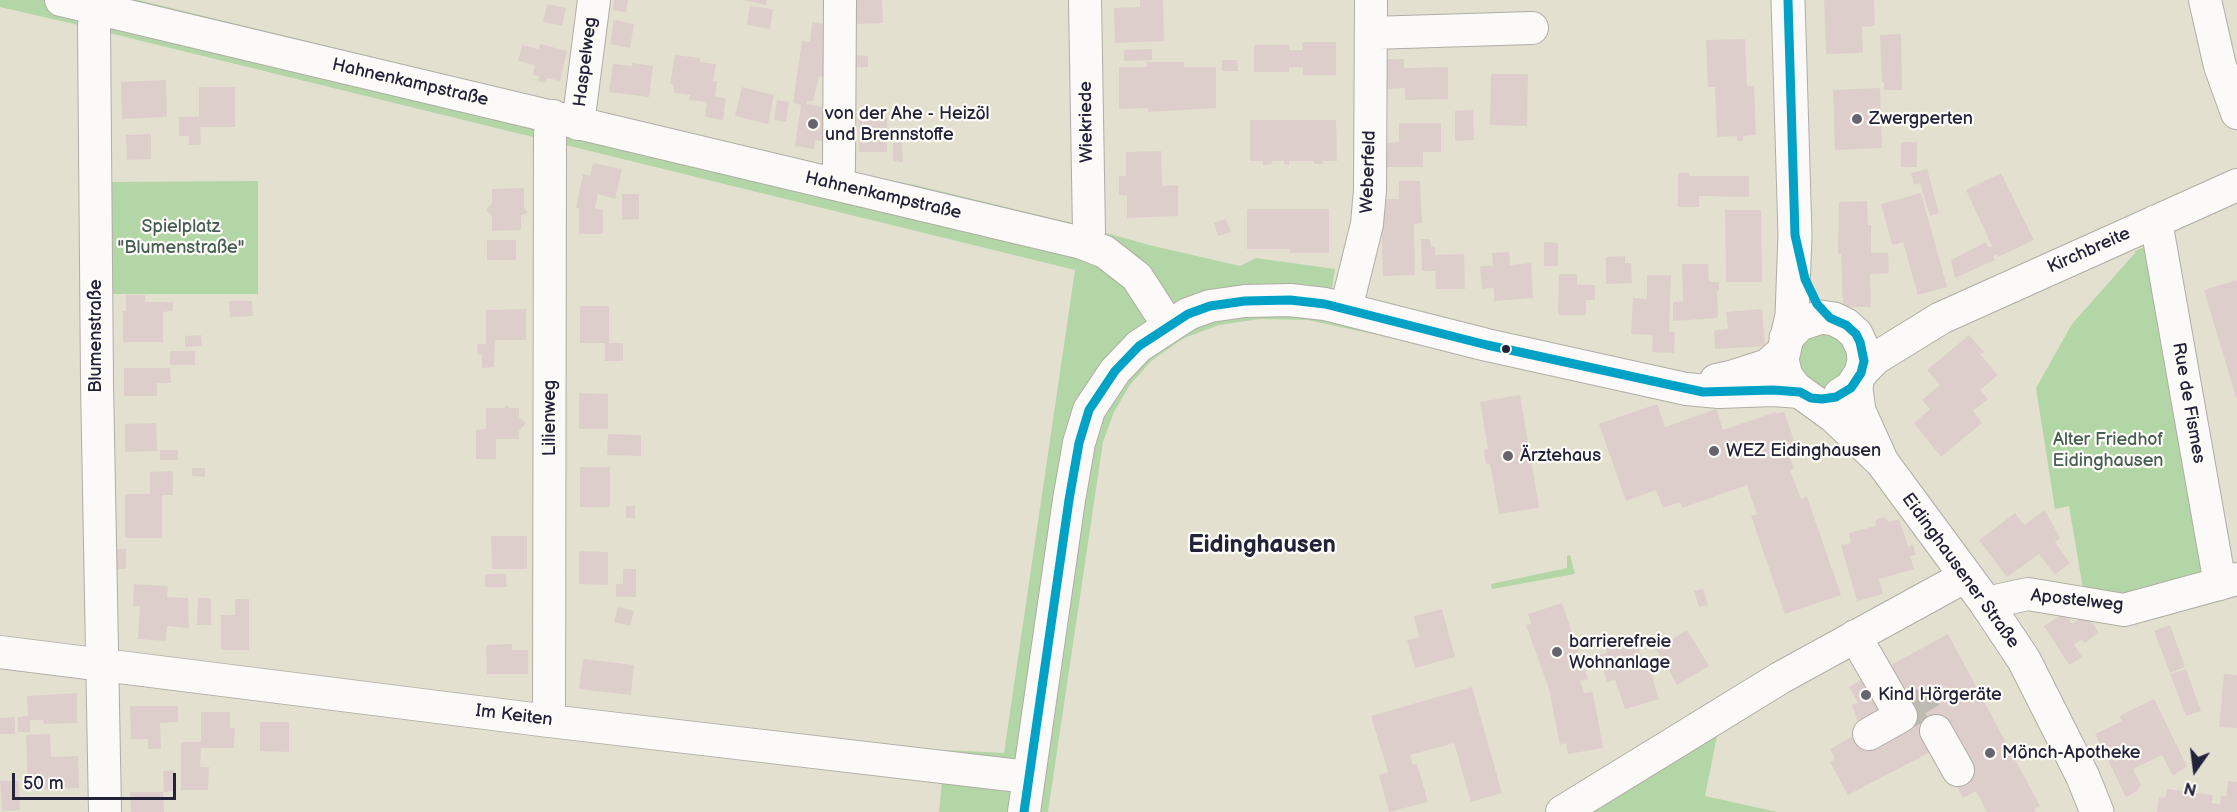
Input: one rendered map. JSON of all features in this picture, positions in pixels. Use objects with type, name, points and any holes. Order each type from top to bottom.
[{"type":"main road","name":"Eidinghausener Straße","points":[[1788,0],[1795,235],[1792,315],[1782,360],[1786,376],[1835,417],[1882,462],[1966,576],[1995,601],[2084,777],[2097,812]]},
{"type":"main road","name":"Eidinghausener Straße","points":[[1795,235],[1805,279],[1817,304],[1843,326],[1863,349],[1864,361],[1859,377],[1857,399],[1859,411],[1882,462]]},
{"type":"main road","points":[[1785,345],[1800,324],[1821,317],[1843,326]]},
{"type":"main road","points":[[1806,395],[1822,399],[1836,397],[1851,388],[1859,377]]},
{"type":"street","name":"Hahnenkampstraße","points":[[61,0],[1083,243],[1105,252],[1137,277],[1168,325]]},
{"type":"street","name":"Haspelweg","points":[[565,120],[594,0]]},
{"type":"street","points":[[836,184],[839,168],[840,0]]},
{"type":"street","name":"Wiekriede","points":[[1083,243],[1089,232],[1085,0]]},
{"type":"street","name":"Weberfeld","points":[[1346,309],[1367,224],[1370,190],[1371,0]]},
{"type":"street","points":[[2205,0],[2220,66],[2237,113]]},
{"type":"street","name":"Blumenstraße","points":[[98,9],[94,25],[94,72],[105,812]]},
{"type":"street","points":[[1371,33],[1532,28]]},
{"type":"street","name":"Lilienweg","points":[[549,721],[550,135],[565,120]]},
{"type":"street","name":"Kirchbreite","points":[[1859,377],[1876,358],[1941,318],[2237,185]]},
{"type":"street","name":"Rue de Fismes","points":[[2156,222],[2228,581]]},
{"type":"street","points":[[1024,812],[1069,500],[1079,443],[1089,410],[1115,371],[1139,346],[1188,314],[1210,306],[1245,301],[1290,300],[1325,304],[1487,345],[1702,392],[1773,390],[1806,395]]},
{"type":"street","name":"Kirchbreite","points":[[1843,326],[1870,335],[1941,318]]},
{"type":"street","points":[[1670,384],[1700,382],[1741,374],[1768,365],[1785,345]]},
{"type":"street","points":[[1562,812],[1780,678],[1966,576]]},
{"type":"street","name":"Apostelweg","points":[[1995,601],[2028,594],[2124,609],[2228,581]]},
{"type":"street","points":[[1855,636],[1901,716],[1869,734]]},
{"type":"street","name":"Im Keiten","points":[[0,652],[102,663],[549,721],[1028,777]]},
{"type":"street","points":[[1936,731],[1959,770]]},
{"type":"green space","name":"Spielplatz \"Blumenstraße\"","points":[[0,0],[138,0],[848,172],[915,185],[1240,266],[1256,258],[1335,269],[1331,295],[1456,352],[1308,320],[1260,319],[1219,325],[1184,338],[1151,361],[1130,385],[1114,412],[1103,442],[1048,812],[939,812],[945,750],[1004,753],[1075,270],[105,32],[103,182],[258,181],[258,294],[104,294],[91,646],[87,27],[0,7]]},
{"type":"green space","name":"Alter Friedhof Eidinghausen","points":[[2147,246],[2208,575],[2123,601],[2084,595],[2069,506],[2055,509],[2036,388],[2072,324],[2135,251]]},
{"type":"green space","points":[[1799,327],[1851,336],[1848,384],[1813,395],[1787,340]]},
{"type":"green space","points":[[1570,555],[1575,574],[1492,589],[1491,584],[1567,568],[1567,556]]},
{"type":"green space","points":[[1724,701],[1705,796],[1777,812],[1546,812]]},
{"type":"building","points":[[614,0],[628,0],[626,12],[613,10]]},
{"type":"building","points":[[743,0],[767,0],[766,5]]},
{"type":"building","points":[[854,0],[882,0],[883,23],[854,24]]},
{"type":"building","points":[[1140,0],[1163,0],[1164,41],[1115,43],[1114,8],[1140,7]]},
{"type":"building","points":[[1824,0],[1874,0],[1875,26],[1862,27],[1863,53],[1826,54]]},
{"type":"building","points":[[547,4],[566,8],[562,26],[543,22]]},
{"type":"building","points":[[750,6],[773,9],[770,29],[747,25]]},
{"type":"building","points":[[614,20],[634,24],[630,48],[610,44]]},
{"type":"building","points":[[812,22],[836,25],[824,77],[819,76],[813,101],[807,101],[807,104],[830,108],[826,142],[815,140],[814,149],[795,146],[801,105],[793,103],[802,41],[810,42]]},
{"type":"building","points":[[1901,34],[1902,90],[1884,90],[1880,35]]},
{"type":"building","points":[[1745,39],[1747,86],[1754,86],[1756,135],[1743,136],[1743,141],[1737,141],[1737,136],[1717,137],[1715,87],[1708,87],[1706,40]]},
{"type":"building","points":[[1302,42],[1336,42],[1336,75],[1303,75],[1303,67],[1289,67],[1289,72],[1254,72],[1254,45],[1289,45],[1289,50],[1303,50]]},
{"type":"building","points":[[540,44],[567,51],[560,81],[547,78],[546,83],[538,81],[539,76],[533,75],[535,65],[518,61],[522,45],[539,49]]},
{"type":"building","points":[[1152,49],[1152,60],[1124,61],[1124,50]]},
{"type":"building","points":[[675,55],[700,58],[700,62],[716,64],[713,81],[717,81],[715,97],[726,98],[723,120],[705,117],[707,102],[689,100],[690,95],[674,93],[674,85],[670,84]]},
{"type":"building","points":[[848,55],[868,56],[868,67],[848,67]]},
{"type":"building","points":[[1386,59],[1404,59],[1404,68],[1448,67],[1448,99],[1405,100],[1405,88],[1386,89]]},
{"type":"building","points":[[1222,60],[1237,60],[1238,71],[1222,71]]},
{"type":"building","points":[[1147,62],[1184,62],[1184,67],[1216,67],[1216,108],[1148,112],[1148,108],[1119,109],[1119,67],[1147,67]]},
{"type":"building","points":[[632,63],[653,66],[649,97],[609,92],[613,64],[632,66]]},
{"type":"building","points":[[1491,74],[1528,74],[1527,126],[1490,125]]},
{"type":"building","points":[[166,80],[167,117],[122,119],[121,82]]},
{"type":"building","points":[[199,87],[235,87],[235,127],[200,127],[201,145],[189,145],[189,136],[179,136],[179,117],[199,117]]},
{"type":"building","points":[[742,87],[774,95],[768,124],[735,116]]},
{"type":"building","name":"Zwergperten","points":[[1880,88],[1882,148],[1835,150],[1833,90]]},
{"type":"building","points":[[777,100],[789,102],[786,122],[774,120]]},
{"type":"building","points":[[1473,110],[1474,140],[1455,141],[1455,111]]},
{"type":"building","points":[[887,117],[887,152],[859,152],[858,118]]},
{"type":"building","points":[[1250,120],[1336,120],[1337,161],[1323,161],[1323,164],[1314,164],[1314,161],[1289,161],[1289,165],[1284,164],[1284,161],[1272,161],[1272,164],[1263,165],[1263,161],[1250,161]]},
{"type":"building","points":[[1399,123],[1441,123],[1441,152],[1423,152],[1423,167],[1387,167],[1387,143],[1399,142]]},
{"type":"building","points":[[151,134],[151,159],[127,160],[126,135]]},
{"type":"building","points":[[902,142],[903,162],[893,161],[893,143]]},
{"type":"building","points":[[1901,142],[1917,142],[1917,167],[1901,167]]},
{"type":"building","points":[[1161,151],[1162,186],[1178,185],[1178,216],[1127,218],[1127,195],[1119,195],[1119,176],[1126,176],[1126,152]]},
{"type":"building","points":[[593,163],[622,169],[615,199],[598,194],[595,208],[603,210],[603,234],[579,234],[579,208],[576,208],[583,174],[590,176]]},
{"type":"building","points":[[1927,169],[1939,213],[1930,216],[1920,183],[1914,185],[1911,173]]},
{"type":"building","points":[[1678,173],[1689,173],[1689,176],[1749,176],[1749,197],[1699,196],[1699,207],[1678,207]]},
{"type":"building","points":[[2001,173],[2034,240],[1998,257],[1997,254],[1993,256],[1995,260],[1955,278],[1951,260],[1986,242],[1989,248],[1992,246],[1966,190]]},
{"type":"building","points":[[1399,181],[1420,181],[1422,223],[1414,224],[1415,275],[1383,276],[1381,199],[1399,199]]},
{"type":"building","points":[[524,188],[524,208],[528,212],[521,215],[521,230],[492,231],[492,216],[486,210],[492,203],[492,189]]},
{"type":"building","points":[[1921,193],[1947,287],[1918,295],[1903,242],[1892,245],[1881,204]]},
{"type":"building","points":[[622,194],[639,194],[639,219],[622,220]]},
{"type":"building","points":[[1867,201],[1868,225],[1871,225],[1871,253],[1888,253],[1889,273],[1870,274],[1871,307],[1843,307],[1841,254],[1838,254],[1839,202]]},
{"type":"building","points":[[1247,209],[1329,209],[1329,253],[1290,253],[1290,249],[1247,249]]},
{"type":"building","points":[[1725,210],[1761,210],[1762,282],[1726,282]]},
{"type":"building","points":[[1226,219],[1231,232],[1218,236],[1214,223]]},
{"type":"building","points":[[1421,239],[1430,239],[1431,247],[1435,246],[1435,255],[1464,254],[1465,289],[1436,289],[1435,271],[1422,271]]},
{"type":"building","points":[[487,240],[516,240],[516,260],[487,260]]},
{"type":"building","points":[[1544,242],[1558,243],[1558,266],[1544,266]]},
{"type":"building","points":[[1509,252],[1510,265],[1531,263],[1533,298],[1494,301],[1494,288],[1482,289],[1480,266],[1493,266],[1492,253]]},
{"type":"building","points":[[1625,256],[1625,263],[1631,263],[1632,283],[1606,284],[1606,257]]},
{"type":"building","points":[[1682,264],[1708,264],[1709,282],[1719,282],[1718,318],[1673,321],[1673,302],[1683,301]]},
{"type":"building","points":[[1559,274],[1577,274],[1577,285],[1595,285],[1595,300],[1586,300],[1586,315],[1558,315]]},
{"type":"building","points":[[1647,275],[1671,275],[1669,332],[1675,332],[1674,353],[1652,352],[1653,335],[1631,334],[1633,298],[1647,299]]},
{"type":"building","points":[[2237,280],[2237,397],[2236,397],[2204,290]]},
{"type":"building","points":[[126,295],[145,295],[145,302],[173,302],[173,311],[163,312],[163,342],[123,342],[123,311],[126,311]]},
{"type":"building","points":[[229,301],[252,301],[253,316],[230,317]]},
{"type":"building","points":[[580,306],[609,306],[609,343],[623,343],[623,361],[605,361],[605,343],[580,343]]},
{"type":"building","points":[[526,309],[526,340],[495,340],[494,367],[482,368],[482,355],[478,355],[477,344],[486,344],[486,310]]},
{"type":"building","points":[[1762,309],[1765,346],[1715,349],[1714,330],[1728,329],[1726,312]]},
{"type":"building","points":[[201,335],[202,346],[185,347],[185,336]]},
{"type":"building","points":[[1969,335],[1984,352],[1980,354],[1998,375],[1980,390],[1988,399],[1973,411],[1982,423],[1941,457],[1914,423],[1930,409],[1922,400],[1940,385],[1927,370]]},
{"type":"building","points":[[170,351],[195,351],[195,365],[170,365]]},
{"type":"building","points":[[124,368],[170,368],[171,383],[157,383],[157,396],[124,396]]},
{"type":"building","points":[[579,393],[608,394],[608,429],[579,429]]},
{"type":"building","name":"Ärztehaus","points":[[1520,395],[1539,508],[1499,514],[1490,464],[1486,464],[1484,450],[1488,449],[1480,402]]},
{"type":"building","points":[[1657,404],[1665,427],[1716,409],[1723,430],[1776,412],[1776,414],[1784,412],[1796,446],[1787,449],[1794,469],[1790,470],[1801,499],[1807,497],[1841,595],[1785,614],[1751,516],[1757,514],[1747,485],[1682,508],[1680,502],[1663,508],[1656,490],[1626,501],[1599,424]]},
{"type":"building","points":[[507,405],[510,408],[519,408],[519,417],[526,423],[519,431],[519,439],[496,439],[496,459],[476,459],[476,430],[486,429],[486,408],[504,408]]},
{"type":"building","points":[[156,423],[157,451],[125,452],[125,424]]},
{"type":"building","points":[[608,434],[641,435],[641,456],[607,455]]},
{"type":"building","points":[[160,450],[178,450],[178,460],[160,460]]},
{"type":"building","points":[[580,467],[610,467],[610,507],[580,507]]},
{"type":"building","points":[[192,468],[205,468],[205,477],[192,476]]},
{"type":"building","points":[[173,471],[173,495],[162,495],[162,538],[125,538],[125,494],[150,494],[150,472]]},
{"type":"building","points":[[626,506],[635,506],[635,518],[626,518]]},
{"type":"building","points":[[2045,510],[2060,538],[2055,542],[2070,563],[2055,575],[2039,554],[2007,577],[1979,540],[2015,513],[2024,525]]},
{"type":"building","points":[[1884,517],[1889,522],[1899,519],[1908,547],[1913,545],[1916,555],[1910,556],[1914,569],[1879,579],[1883,594],[1857,601],[1841,545],[1851,543],[1849,533],[1875,526],[1876,520]]},
{"type":"building","points":[[491,536],[527,536],[527,569],[492,569]]},
{"type":"building","points":[[116,549],[126,549],[126,569],[116,569]]},
{"type":"building","points":[[579,551],[608,552],[608,585],[579,584]]},
{"type":"building","points":[[623,569],[636,569],[636,597],[616,597],[616,584],[623,584]]},
{"type":"building","points":[[485,574],[506,574],[507,587],[485,587]]},
{"type":"building","points":[[134,584],[168,586],[167,597],[188,598],[189,628],[167,626],[166,641],[138,639],[140,606],[133,606]]},
{"type":"building","points":[[1703,589],[1708,605],[1699,607],[1694,591]]},
{"type":"building","points":[[198,598],[211,598],[211,625],[197,625]]},
{"type":"building","points":[[235,599],[249,599],[249,650],[221,650],[221,615],[235,615]]},
{"type":"building","name":"barrierefreie Wohnanlage","points":[[1562,603],[1588,679],[1580,681],[1584,693],[1593,692],[1603,748],[1568,754],[1566,743],[1560,745],[1549,689],[1526,625],[1531,624],[1528,614]]},
{"type":"building","points":[[618,607],[634,611],[630,626],[614,622]]},
{"type":"building","points":[[1442,609],[1455,657],[1415,668],[1407,640],[1419,637],[1414,616]]},
{"type":"building","points":[[2065,612],[2072,624],[2087,615],[2099,633],[2084,643],[2082,640],[2074,644],[2082,657],[2069,665],[2044,626]]},
{"type":"building","points":[[2170,625],[2185,667],[2170,673],[2154,631]]},
{"type":"building","points":[[1687,630],[1709,666],[1677,685],[1656,649]]},
{"type":"building","points":[[1948,634],[2040,806],[2034,809],[2036,812],[1987,812],[1976,791],[1963,798],[1952,777],[1974,765],[1959,737],[1848,795],[1830,762],[1835,759],[1830,749],[1860,732],[1911,718],[1889,666]]},
{"type":"building","points":[[1636,638],[1644,665],[1648,663],[1659,699],[1625,709],[1615,680],[1607,682],[1599,655],[1607,653],[1605,647]]},
{"type":"building","points":[[512,644],[512,650],[528,650],[528,674],[487,674],[486,645]]},
{"type":"building","points":[[583,659],[634,665],[631,695],[579,689]]},
{"type":"building","points":[[2186,669],[2201,711],[2186,716],[2170,674]]},
{"type":"building","points":[[2224,674],[2237,675],[2237,728],[2219,727]]},
{"type":"building","name":"Kind Hörgeräte","points":[[1868,676],[1891,716],[1859,726],[1852,705],[1858,703],[1849,687]]},
{"type":"building","points":[[1472,687],[1502,793],[1471,802],[1454,743],[1410,755],[1413,765],[1417,764],[1428,802],[1389,812],[1379,775],[1388,772],[1371,716]]},
{"type":"building","points":[[77,693],[77,723],[44,724],[43,720],[30,720],[30,732],[18,732],[18,717],[28,716],[27,696]]},
{"type":"building","points":[[2154,699],[2187,766],[2173,776],[2162,755],[2133,769],[2141,785],[2137,791],[2126,797],[2095,734],[2122,721],[2119,716]]},
{"type":"building","points":[[130,706],[178,706],[178,722],[160,723],[161,749],[148,749],[148,739],[131,739]]},
{"type":"building","points":[[201,712],[230,712],[230,728],[235,728],[234,748],[201,748],[200,767],[209,767],[208,790],[181,790],[181,742],[201,742]]},
{"type":"building","points":[[15,717],[15,734],[0,734],[0,718]]},
{"type":"building","points":[[260,722],[289,722],[289,752],[260,751]]},
{"type":"building","points":[[50,734],[51,757],[78,756],[79,788],[28,790],[26,735]]},
{"type":"building","points":[[174,770],[176,791],[164,792],[163,771]]},
{"type":"building","points":[[0,781],[19,781],[20,810],[2,811]]},
{"type":"building","points":[[2228,781],[2237,782],[2237,812],[2157,812],[2159,797],[2166,798],[2167,789],[2213,795],[2212,803],[2220,804],[2221,796],[2226,796]]},
{"type":"building","points":[[130,792],[163,792],[164,812],[131,812]]},
{"type":"tunnel","points":[[1901,716],[1921,705],[1936,731]]},
{"type":"transit line","points":[[1024,812],[1069,500],[1079,443],[1089,410],[1115,371],[1139,346],[1188,314],[1210,306],[1245,301],[1290,300],[1325,304],[1487,345],[1703,392],[1773,390],[1800,392],[1811,398],[1822,399],[1836,397],[1851,388],[1861,373],[1864,361],[1860,342],[1856,334],[1846,325],[1830,318],[1817,304],[1805,279],[1795,235],[1788,0]]},
{"type":"place","name":"Zwergperten","points":[[1857,119]]},
{"type":"place","name":"von der Ahe - Heizöl und Brennstoffe","points":[[813,124]]},
{"type":"place","name":"WEZ Eidinghausen","points":[[1714,451]]},
{"type":"place","name":"Ärztehaus","points":[[1508,456]]},
{"type":"place","name":"barrierefreie Wohnanlage","points":[[1557,652]]},
{"type":"place","name":"Kind Hörgeräte","points":[[1866,695]]},
{"type":"place","name":"Mönch-Apotheke","points":[[1990,753]]},
{"type":"district","name":"Eidinghausen","points":[[1262,546]]}]
